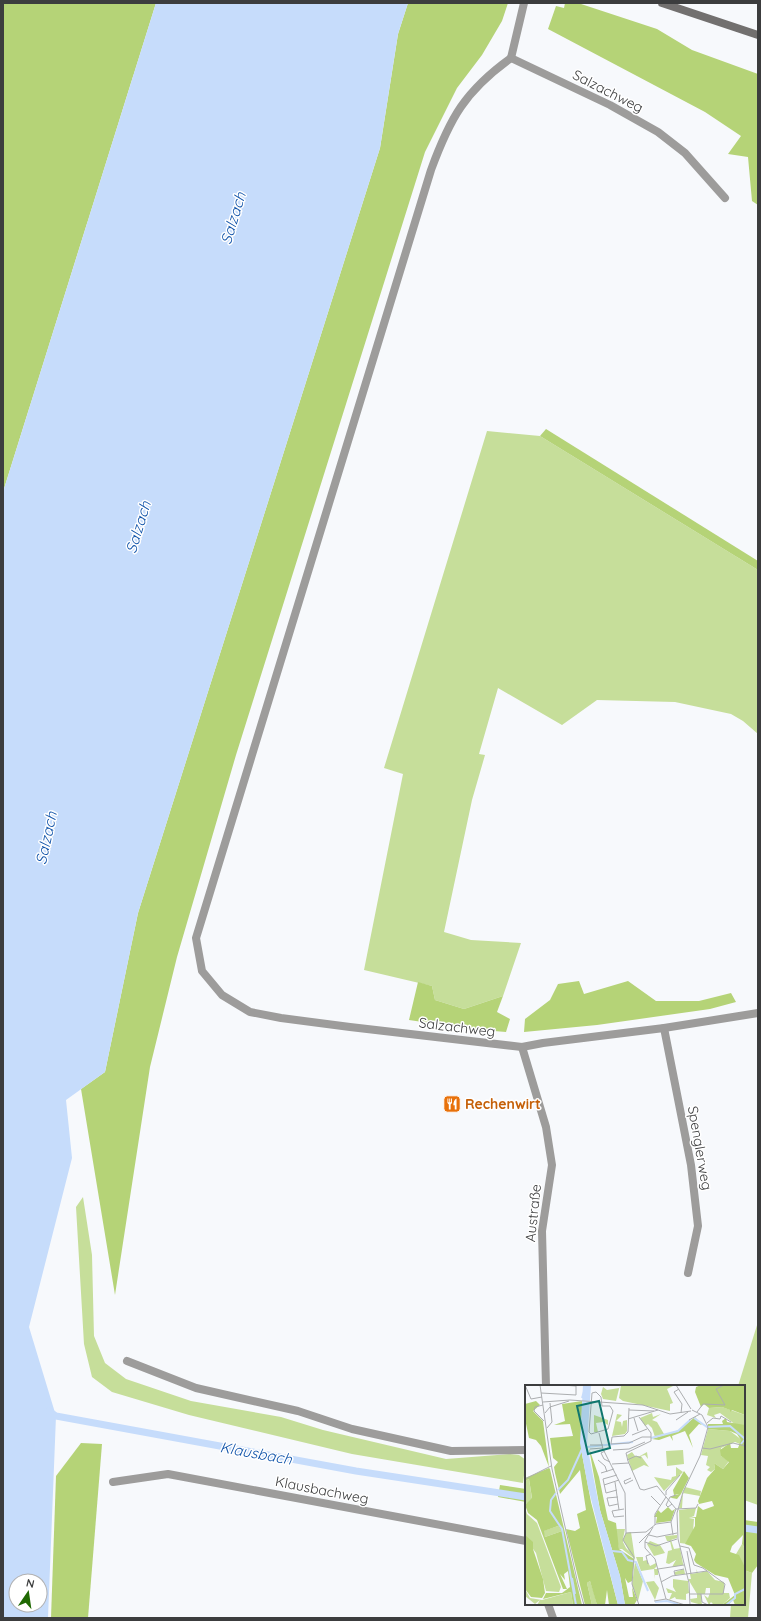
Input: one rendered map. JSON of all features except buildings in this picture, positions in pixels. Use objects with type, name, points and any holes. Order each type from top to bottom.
[{"type":"main road","points":[[662,3],[758,35]]},
{"type":"street","points":[[511,58],[524,3]]},
{"type":"street","name":"Salzachweg","points":[[725,198],[685,153],[658,132],[610,105],[511,58],[476,87],[466,100],[450,124],[431,170],[196,938],[202,972],[222,995],[250,1012],[281,1018],[522,1047],[543,1042],[664,1028],[758,1013]]},
{"type":"street","name":"Spenglerweg","points":[[664,1028],[691,1165],[698,1226],[688,1273]]},
{"type":"street","name":"Austraße","points":[[522,1047],[546,1127],[552,1164],[542,1231],[546,1385]]},
{"type":"street","points":[[127,1361],[196,1388],[298,1411],[352,1429],[406,1442],[451,1452],[525,1450]]},
{"type":"street","name":"Klausbachweg","points":[[113,1482],[168,1474],[525,1541]]},
{"type":"street","points":[[548,1605],[553,1618]]},
{"type":"green space","points":[[3,3],[156,3],[3,492]]},
{"type":"green space","points":[[408,3],[508,3],[502,21],[482,55],[457,88],[425,152],[236,755],[177,957],[150,1067],[115,1295],[81,1089],[105,1072],[138,913],[380,148],[398,34]]},
{"type":"green space","points":[[565,3],[578,3],[657,29],[692,50],[758,74],[758,205],[752,201],[748,157],[728,154],[741,136],[705,112],[548,29],[556,6],[564,8]]},
{"type":"green space","points":[[546,429],[758,561],[758,570],[540,436]]},
{"type":"green space","points":[[487,431],[540,436],[758,570],[758,734],[743,721],[731,714],[675,702],[597,700],[562,725],[498,688],[479,754],[485,755],[472,800],[444,932],[471,940],[521,943],[503,996],[464,1009],[435,1000],[432,986],[364,970],[403,774],[384,768]]},
{"type":"green space","points":[[579,981],[584,994],[628,981],[656,1001],[699,1001],[731,993],[736,1002],[710,1009],[597,1025],[524,1032],[525,1019],[550,1000],[558,984]]},
{"type":"green space","points":[[418,982],[432,986],[435,1000],[464,1009],[503,996],[497,1012],[510,1019],[506,1032],[470,1029],[409,1020]]},
{"type":"green space","points":[[83,1197],[92,1255],[94,1336],[105,1363],[126,1379],[191,1401],[281,1417],[323,1430],[446,1459],[510,1454],[519,1455],[525,1459],[523,1483],[352,1454],[189,1415],[112,1392],[92,1377],[84,1344],[76,1207]]},
{"type":"green space","points":[[758,1322],[758,1505],[745,1500],[745,1385],[738,1385]]},
{"type":"green space","points":[[81,1443],[102,1444],[88,1618],[51,1618],[56,1476]]},
{"type":"green space","points":[[500,1485],[525,1489],[525,1502],[498,1497]]},
{"type":"green space","points":[[745,1520],[758,1522],[758,1565],[752,1573],[745,1570]]},
{"type":"green space","points":[[745,1570],[752,1573],[748,1618],[730,1618],[731,1605],[745,1605]]},
{"type":"water","name":"Salzach","points":[[156,3],[408,3],[398,34],[380,148],[138,913],[105,1072],[66,1100],[72,1158],[29,1327],[56,1416],[48,1618],[3,1618],[3,492]]},
{"type":"waterway","name":"Klausbach","points":[[49,1411],[56,1416],[356,1471],[525,1497]]},
{"type":"waterway","name":"Klausbach","points":[[745,1528],[758,1530]]},
{"type":"place","name":"Rechenwirt","points":[[452,1104]]}]
